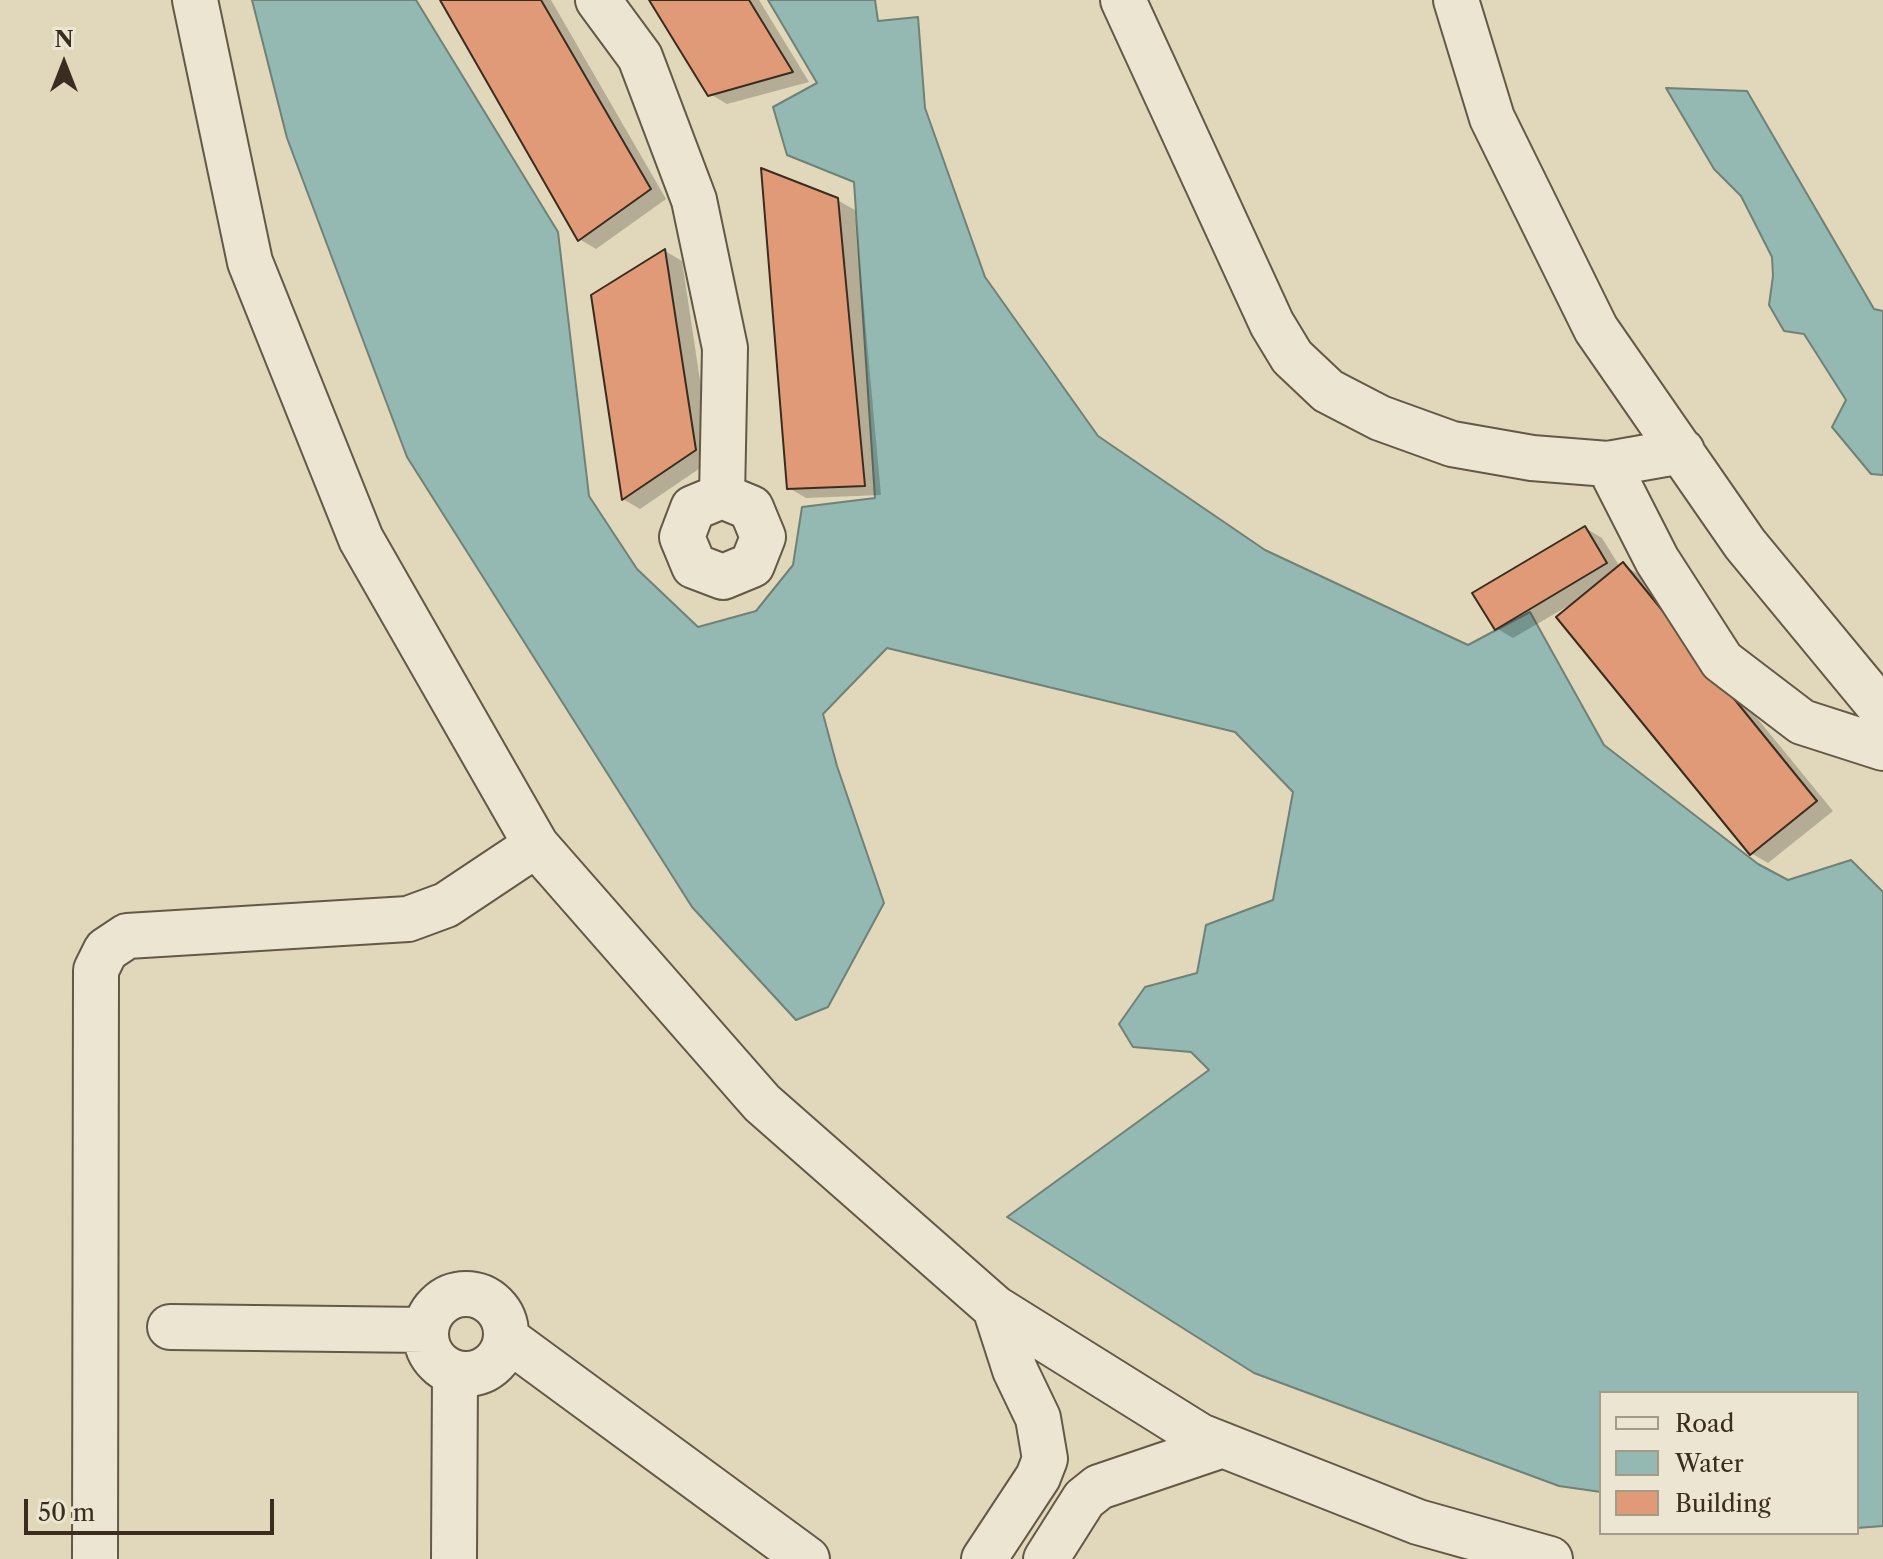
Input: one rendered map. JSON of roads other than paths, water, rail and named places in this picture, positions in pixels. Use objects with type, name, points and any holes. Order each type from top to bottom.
[{"type":"street","points":[[195,0],[250,262],[361,539],[536,845],[762,1103],[995,1308],[1200,1436],[1418,1522],[1550,1559]]},
{"type":"street","points":[[598,0],[640,57],[694,200],[725,348],[722,496]]},
{"type":"street","points":[[1123,0],[1272,324],[1292,357],[1328,391],[1380,418],[1452,444],[1532,458],[1608,464],[1682,451]]},
{"type":"street","points":[[1456,0],[1492,118],[1596,329],[1745,544],[1883,711]]},
{"type":"street","points":[[1608,464],[1657,560],[1722,661],[1802,722],[1883,748]]},
{"type":"street","points":[[95,1559],[96,970],[106,950],[127,936],[408,919],[446,905],[536,845]]},
{"type":"street","points":[[462,1293],[477,1295],[499,1311],[505,1323],[506,1338],[503,1351],[483,1371],[455,1373],[433,1357],[427,1344],[426,1330],[429,1317],[437,1305],[462,1293]]},
{"type":"street","points":[[984,1559],[1038,1477],[1045,1459],[1038,1418],[1015,1370],[995,1308]]},
{"type":"street","points":[[170,1327],[426,1330]]},
{"type":"street","points":[[506,1338],[797,1556]]},
{"type":"street","points":[[454,1559],[455,1373]]},
{"type":"street","points":[[1046,1559],[1084,1499],[1099,1487],[1223,1445]]},
{"type":"water","points":[[252,0],[416,0],[558,232],[589,496],[637,569],[698,627],[756,611],[793,565],[802,507],[875,498],[854,182],[787,155],[773,107],[817,83],[768,0],[875,0],[878,21],[918,17],[925,108],[985,277],[1098,436],[1265,550],[1468,645],[1530,612],[1604,745],[1758,864],[1788,880],[1851,860],[1883,892],[1883,1526],[1859,1528],[1859,1391],[1599,1391],[1599,1492],[1559,1486],[1254,1373],[1007,1217],[1209,1070],[1191,1052],[1133,1047],[1119,1024],[1145,987],[1197,973],[1206,925],[1273,900],[1293,792],[1235,732],[887,648],[823,714],[837,766],[884,903],[828,1007],[796,1020],[692,907],[407,457],[287,138]]},
{"type":"water","points":[[1666,88],[1747,91],[1874,309],[1883,311],[1883,475],[1871,474],[1832,427],[1846,400],[1804,334],[1784,331],[1769,305],[1772,257],[1741,196],[1714,169]]}]
